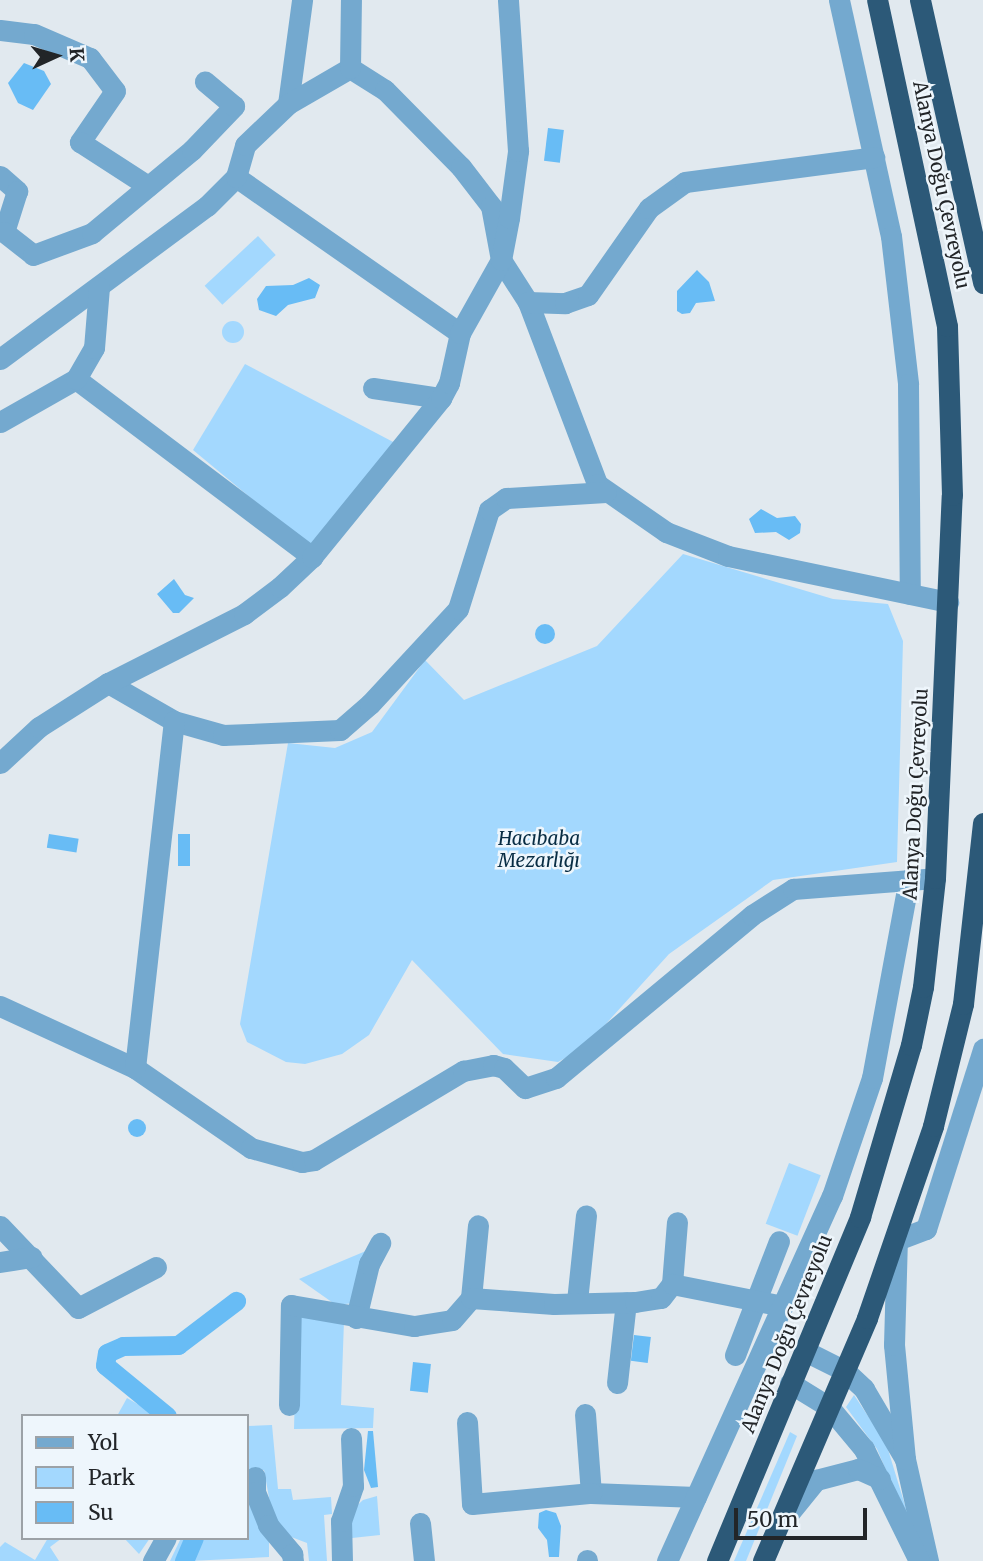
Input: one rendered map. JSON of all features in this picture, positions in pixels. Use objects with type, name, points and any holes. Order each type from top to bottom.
[{"type":"highway","name":"Alanya Doğu Çevreyolu","points":[[717,1561],[860,1217],[899,1090],[923,987],[935,878],[948,602],[952,411],[947,326],[877,0]]},
{"type":"highway","name":"Alanya Doğu Çevreyolu","points":[[920,0],[983,283]]},
{"type":"highway","points":[[763,1561],[845,1371],[897,1240],[933,1126],[963,1004],[983,823]]},
{"type":"street","points":[[288,104],[302,0]]},
{"type":"street","points":[[350,68],[351,0]]},
{"type":"street","points":[[0,763],[39,727],[108,683],[244,614],[312,557],[441,398],[449,383],[460,332],[501,260],[518,152],[508,0]]},
{"type":"street","points":[[839,0],[891,236],[908,384],[910,594]]},
{"type":"street","points":[[0,30],[34,34],[90,58],[116,91],[80,142],[148,187]]},
{"type":"street","points":[[0,359],[206,206],[236,177],[245,145],[288,104],[350,68]]},
{"type":"street","points":[[350,68],[385,90],[461,167],[491,206],[501,260],[528,302],[591,477],[606,492],[666,532],[728,556],[948,602]]},
{"type":"street","points":[[0,176],[17,191],[4,232],[33,255],[92,233],[192,150],[234,106],[205,82]]},
{"type":"street","points":[[528,302],[565,303],[588,295],[649,208],[685,182],[874,157]]},
{"type":"street","points":[[236,177],[460,332]]},
{"type":"street","points":[[0,422],[76,379],[94,348],[99,287]]},
{"type":"street","points":[[76,379],[312,557]]},
{"type":"street","points":[[373,388],[441,398]]},
{"type":"street","points":[[108,683],[174,721],[223,735],[340,730],[370,704],[458,609],[489,510],[506,498],[606,492]]},
{"type":"street","points":[[135,1068],[174,721]]},
{"type":"street","points":[[0,1006],[135,1068],[251,1148],[287,1161],[314,1160],[463,1071],[494,1065],[504,1068],[525,1088],[556,1078],[752,915],[793,889],[935,878]]},
{"type":"street","points":[[667,1561],[832,1196],[872,1078],[909,879]]},
{"type":"street","points":[[928,1561],[905,1459],[894,1345],[897,1240],[926,1229],[983,1049]]},
{"type":"street","points":[[577,1301],[586,1215]]},
{"type":"street","points":[[471,1298],[554,1304],[661,1298],[672,1284],[677,1222]]},
{"type":"street","points":[[289,1405],[291,1305],[400,1326],[445,1322],[459,1317],[471,1298],[478,1225]]},
{"type":"street","points":[[0,1226],[78,1308],[156,1267]]},
{"type":"street","points":[[736,1355],[779,1241]]},
{"type":"street","points":[[356,1318],[369,1264],[380,1243]]},
{"type":"street","points":[[0,1262],[32,1257]]},
{"type":"street","points":[[672,1284],[783,1306]]},
{"type":"street","points":[[617,1383],[626,1302]]},
{"type":"street","points":[[805,1351],[845,1371],[864,1390],[905,1459]]},
{"type":"street","points":[[790,1383],[829,1407],[864,1449],[919,1561]]},
{"type":"street","points":[[585,1415],[591,1493]]},
{"type":"street","points":[[467,1422],[472,1504],[591,1493],[696,1497]]},
{"type":"street","points":[[342,1561],[341,1521],[353,1486],[351,1438]]},
{"type":"street","points":[[775,1533],[816,1480],[858,1469],[880,1479]]},
{"type":"street","points":[[255,1477],[255,1492],[268,1525],[292,1554],[293,1561]]},
{"type":"street","points":[[421,1523],[424,1561]]},
{"type":"street","points":[[153,1561],[165,1540]]},
{"type":"green space","points":[[258,236],[276,255],[222,305],[205,286]]},
{"type":"green space","points":[[233,321],[241,324],[244,332],[241,340],[233,343],[225,340],[222,332],[225,324]]},
{"type":"green space","points":[[245,364],[397,444],[310,547],[193,450]]},
{"type":"green space","name":"Hacıbaba Mezarlığı","points":[[683,554],[833,599],[888,604],[903,641],[897,862],[773,880],[669,954],[585,1047],[558,1062],[503,1054],[412,960],[369,1035],[342,1054],[305,1064],[286,1062],[247,1042],[240,1024],[288,743],[335,748],[372,732],[425,660],[464,700],[597,646]]},
{"type":"green space","points":[[789,1163],[821,1175],[797,1236],[766,1224]]},
{"type":"green space","points":[[373,1248],[354,1303],[336,1305],[299,1279]]},
{"type":"green space","points":[[297,1313],[344,1321],[341,1405],[374,1408],[373,1428],[294,1429]]},
{"type":"green space","points":[[854,1395],[886,1443],[916,1541],[877,1449],[846,1407]]},
{"type":"green space","points":[[127,1398],[155,1414],[118,1414]]},
{"type":"green space","points":[[272,1425],[278,1489],[291,1489],[293,1500],[331,1497],[332,1514],[324,1515],[327,1561],[309,1561],[307,1543],[286,1535],[272,1514],[264,1470],[250,1470],[248,1474],[248,1426]]},
{"type":"green space","points":[[790,1432],[797,1436],[746,1561],[734,1561]]},
{"type":"green space","points":[[248,1494],[269,1541],[269,1557],[190,1561],[200,1540],[248,1540]]},
{"type":"green space","points":[[377,1496],[380,1535],[352,1538],[351,1511],[363,1500]]},
{"type":"green space","points":[[47,1540],[59,1540],[50,1547],[59,1561],[0,1561],[0,1547],[5,1542],[35,1560]]},
{"type":"green space","points":[[126,1540],[149,1540],[139,1554]]},
{"type":"green space","points":[[180,1540],[190,1540],[181,1561],[170,1561]]},
{"type":"water","points":[[24,63],[44,71],[51,84],[33,110],[18,103],[8,83]]},
{"type":"water","points":[[548,128],[564,130],[560,163],[544,161]]},
{"type":"water","points":[[697,270],[709,282],[715,301],[696,303],[690,313],[682,314],[677,311],[677,291]]},
{"type":"water","points":[[309,278],[320,285],[315,298],[288,305],[276,316],[259,310],[257,299],[266,286],[293,285]]},
{"type":"water","points":[[761,509],[777,518],[795,516],[801,524],[800,533],[789,540],[776,532],[755,533],[749,519]]},
{"type":"water","points":[[174,579],[185,595],[194,598],[179,613],[173,613],[157,594]]},
{"type":"water","points":[[545,624],[552,627],[555,634],[552,641],[545,644],[538,641],[535,634],[538,627]]},
{"type":"water","points":[[49,834],[79,839],[76,853],[47,848]]},
{"type":"water","points":[[178,834],[190,834],[190,866],[178,866]]},
{"type":"water","points":[[137,1119],[143,1122],[146,1128],[143,1134],[137,1137],[131,1134],[128,1128],[131,1122]]},
{"type":"water","points":[[634,1335],[651,1337],[648,1363],[631,1361]]},
{"type":"water","points":[[413,1362],[431,1364],[428,1393],[410,1391]]},
{"type":"water","points":[[368,1431],[373,1431],[378,1487],[371,1488],[364,1470]]},
{"type":"water","points":[[546,1510],[556,1513],[561,1526],[559,1557],[549,1557],[547,1540],[538,1528],[539,1513]]},
{"type":"waterway","points":[[165,1414],[105,1365],[107,1353],[123,1346],[178,1345],[236,1301]]},
{"type":"waterway","points":[[184,1561],[193,1540]]}]
